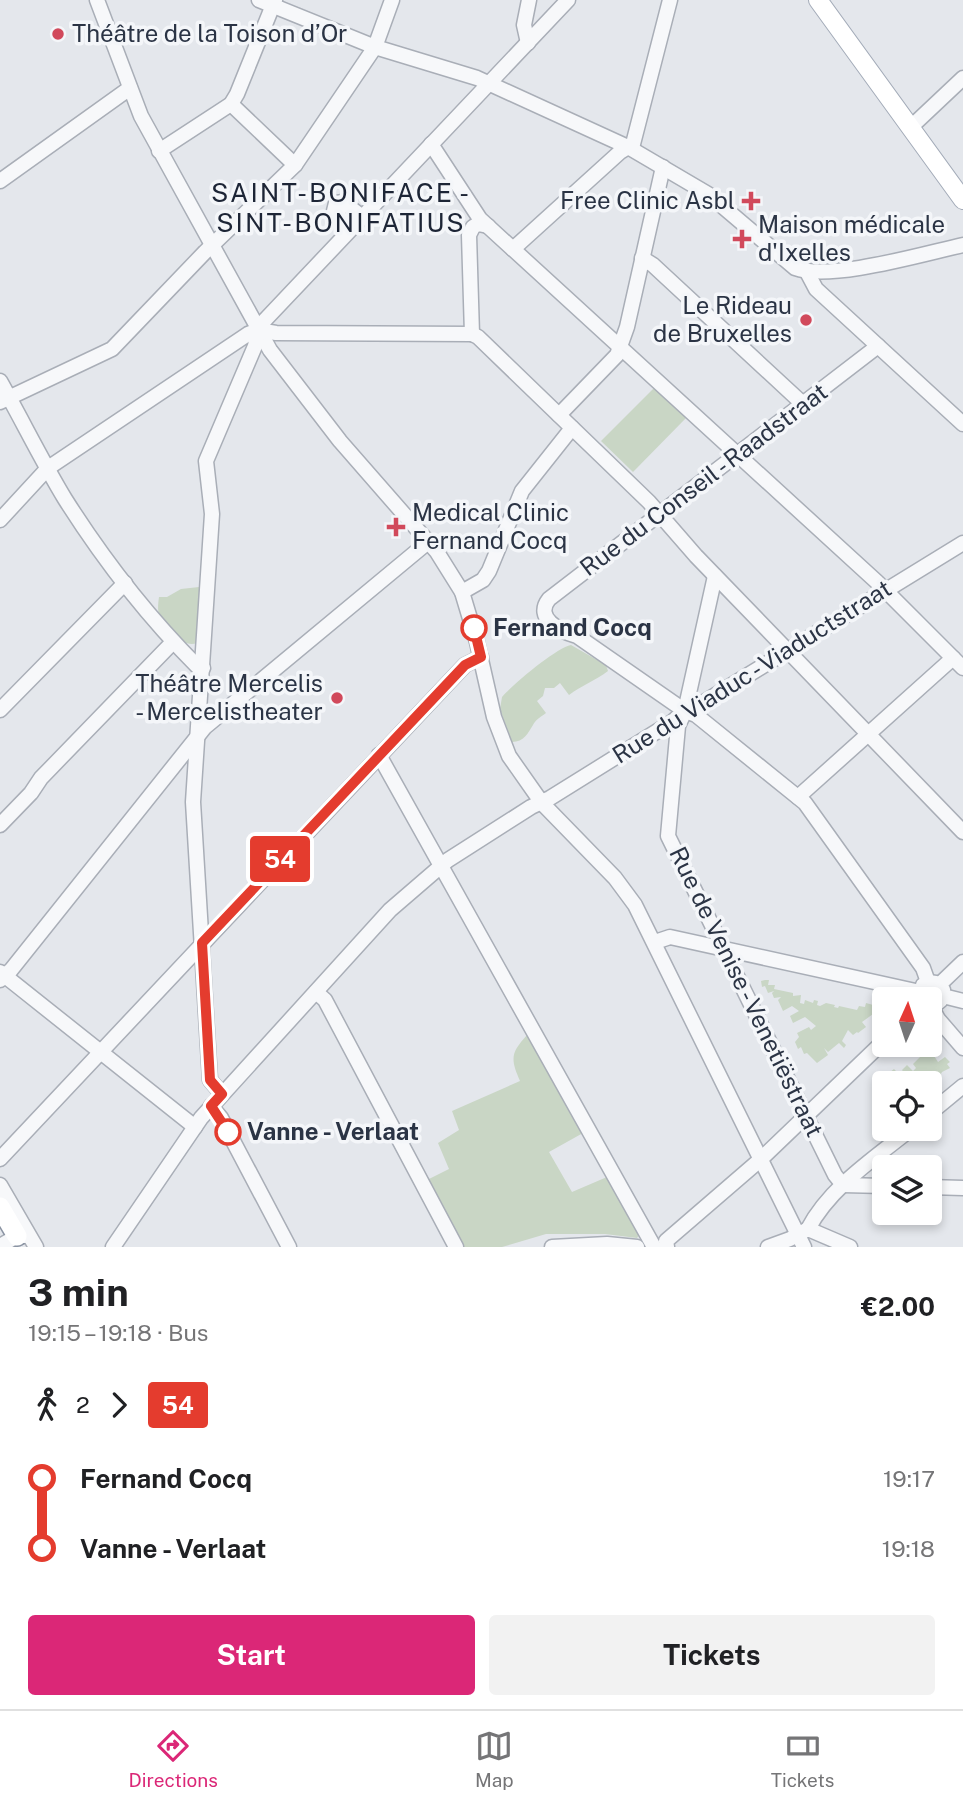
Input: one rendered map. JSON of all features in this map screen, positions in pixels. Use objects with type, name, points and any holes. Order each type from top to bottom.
[{"type":"highway","points":[[0,1207],[22,1243]]},
{"type":"main road","points":[[818,0],[963,200]]},
{"type":"street","points":[[97,0],[141,116],[258,330],[325,422],[432,547],[462,592],[481,657],[491,706],[509,756],[542,803],[624,887],[655,942],[761,1159],[803,1237]]},
{"type":"street","points":[[5,400],[112,349],[295,164],[375,47],[392,0]]},
{"type":"street","points":[[528,0],[524,25],[528,43]]},
{"type":"street","points":[[222,1094],[210,1080],[209,1073],[193,802],[212,514],[206,461],[255,346],[258,330],[265,320],[568,0]]},
{"type":"street","points":[[513,249],[620,152],[633,144],[670,0]]},
{"type":"street","points":[[159,151],[231,104],[237,94],[269,2],[375,47],[489,84],[628,147],[708,194],[795,268],[807,272],[845,270],[963,245]]},
{"type":"street","points":[[911,127],[963,78]]},
{"type":"street","points":[[0,181],[130,88]]},
{"type":"street","points":[[231,104],[295,164]]},
{"type":"street","points":[[430,144],[480,219],[885,590],[958,663],[868,733],[797,797]]},
{"type":"street","points":[[559,415],[617,355],[627,327],[663,167]]},
{"type":"street","points":[[350,229],[334,211],[336,203],[343,201],[361,216]]},
{"type":"street","points":[[472,334],[470,232],[478,224],[488,226]]},
{"type":"street","points":[[642,258],[653,265],[803,404]]},
{"type":"street","points":[[807,272],[816,289],[963,424]]},
{"type":"street","points":[[0,520],[48,468],[248,334],[258,330],[276,333],[472,334],[649,502],[715,576],[963,832]]},
{"type":"street","name":"Rue du Conseil - Raadstraat","points":[[685,711],[577,636],[547,620],[543,613],[544,605],[878,346]]},
{"type":"street","points":[[220,353],[237,354],[243,363],[243,372]]},
{"type":"street","points":[[0,382],[5,400],[88,533],[173,642],[198,667],[203,668]]},
{"type":"street","points":[[462,592],[483,580],[522,491],[572,428]]},
{"type":"street","name":"Rue du Viaduc - Viaductstraat","points":[[113,1247],[211,1106],[390,910],[441,865],[672,722],[685,711],[701,704],[963,542]]},
{"type":"street","points":[[195,1127],[2,976],[205,727],[432,547]]},
{"type":"street","name":"Rue de Venise - Venetiëstraat","points":[[715,576],[685,711],[678,726],[668,836],[835,1175],[843,1185]]},
{"type":"street","points":[[3,701],[125,583]]},
{"type":"street","points":[[0,825],[31,793],[41,778],[173,642]]},
{"type":"street","points":[[0,1159],[465,665],[481,657]]},
{"type":"street","points":[[685,711],[696,715],[805,803],[923,968],[928,987]]},
{"type":"street","points":[[379,755],[662,1245],[761,1159],[872,1053]]},
{"type":"street","points":[[655,942],[670,937],[894,987]]},
{"type":"street","points":[[938,987],[963,962]]},
{"type":"street","points":[[316,992],[325,1000],[456,1247]]},
{"type":"street","points":[[942,997],[963,1001]]},
{"type":"street","points":[[942,1024],[963,1048]]},
{"type":"street","points":[[942,1103],[963,1086]]},
{"type":"street","points":[[211,1106],[221,1118],[289,1247]]},
{"type":"street","points":[[803,1237],[813,1220],[843,1185],[896,1141]]},
{"type":"street","points":[[0,1185],[22,1243]]},
{"type":"street","points":[[843,1185],[872,1186]]},
{"type":"street","points":[[942,1187],[963,1188]]},
{"type":"street","points":[[768,1247],[803,1237],[850,1247]]},
{"type":"street","points":[[552,1247],[607,1244],[637,1247]]},
{"type":"green space","points":[[654,388],[686,418],[633,472],[601,441]]},
{"type":"green space","points":[[199,587],[202,592],[197,643],[186,643],[172,633],[161,620],[158,611],[159,597],[167,597],[181,589]]},
{"type":"green space","points":[[571,645],[606,665],[608,671],[569,695],[560,683],[554,688],[545,688],[543,696],[537,701],[546,713],[535,721],[523,739],[512,742],[500,709],[502,697],[545,660]]},
{"type":"green space","points":[[769,980],[768,985],[775,985],[774,989],[793,993],[793,996],[801,995],[800,1003],[804,1004],[805,1000],[813,1003],[814,1000],[818,1001],[817,1005],[820,1006],[826,1003],[838,1008],[857,1010],[859,1006],[865,1007],[866,1003],[872,1005],[872,1015],[862,1022],[866,1027],[858,1033],[853,1035],[848,1030],[842,1041],[846,1045],[844,1048],[839,1043],[828,1052],[824,1048],[828,1055],[817,1063],[807,1053],[804,1054],[801,1047],[798,1049],[795,1042],[799,1037],[797,1033],[816,1026],[805,1017],[793,1023],[790,1016],[799,1011],[792,1006],[783,1011],[778,1000],[781,997],[774,998],[774,991],[768,993],[765,986],[762,987],[761,981]]},
{"type":"green space","points":[[527,1035],[583,1133],[549,1152],[572,1192],[607,1177],[640,1234],[637,1238],[605,1234],[546,1234],[502,1247],[464,1247],[427,1180],[449,1169],[438,1143],[459,1130],[452,1111],[520,1081],[514,1056]]},
{"type":"green space","points":[[920,1057],[935,1057],[938,1062],[945,1057],[950,1062],[947,1064],[950,1068],[942,1072],[913,1071],[916,1068],[913,1064]]},
{"type":"green space","points":[[907,1065],[913,1071],[903,1071]]},
{"type":"bus line","name":"54","points":[[228,1132],[211,1106],[222,1094],[210,1080],[202,943],[465,665],[481,657],[474,628]]},
{"type":"place","name":"Théâtre de la Toison d’Or","points":[[58,34]]},
{"type":"place","name":"Free Clinic Asbl","points":[[751,201]]},
{"type":"place","name":"Maison médicale d'Ixelles","points":[[742,239]]},
{"type":"place","name":"Le Rideau de Bruxelles","points":[[806,320]]},
{"type":"place","name":"Medical Clinic Fernand Cocq","points":[[396,527]]},
{"type":"place","name":"Fernand Cocq","points":[[474,628]]},
{"type":"place","name":"Théâtre Mercelis - Mercelistheater","points":[[337,698]]},
{"type":"place","name":"Vanne - Verlaat","points":[[228,1132]]},
{"type":"district","name":"SAINT-BONIFACE - SINT-BONIFATIUS","points":[[341,208]]}]
